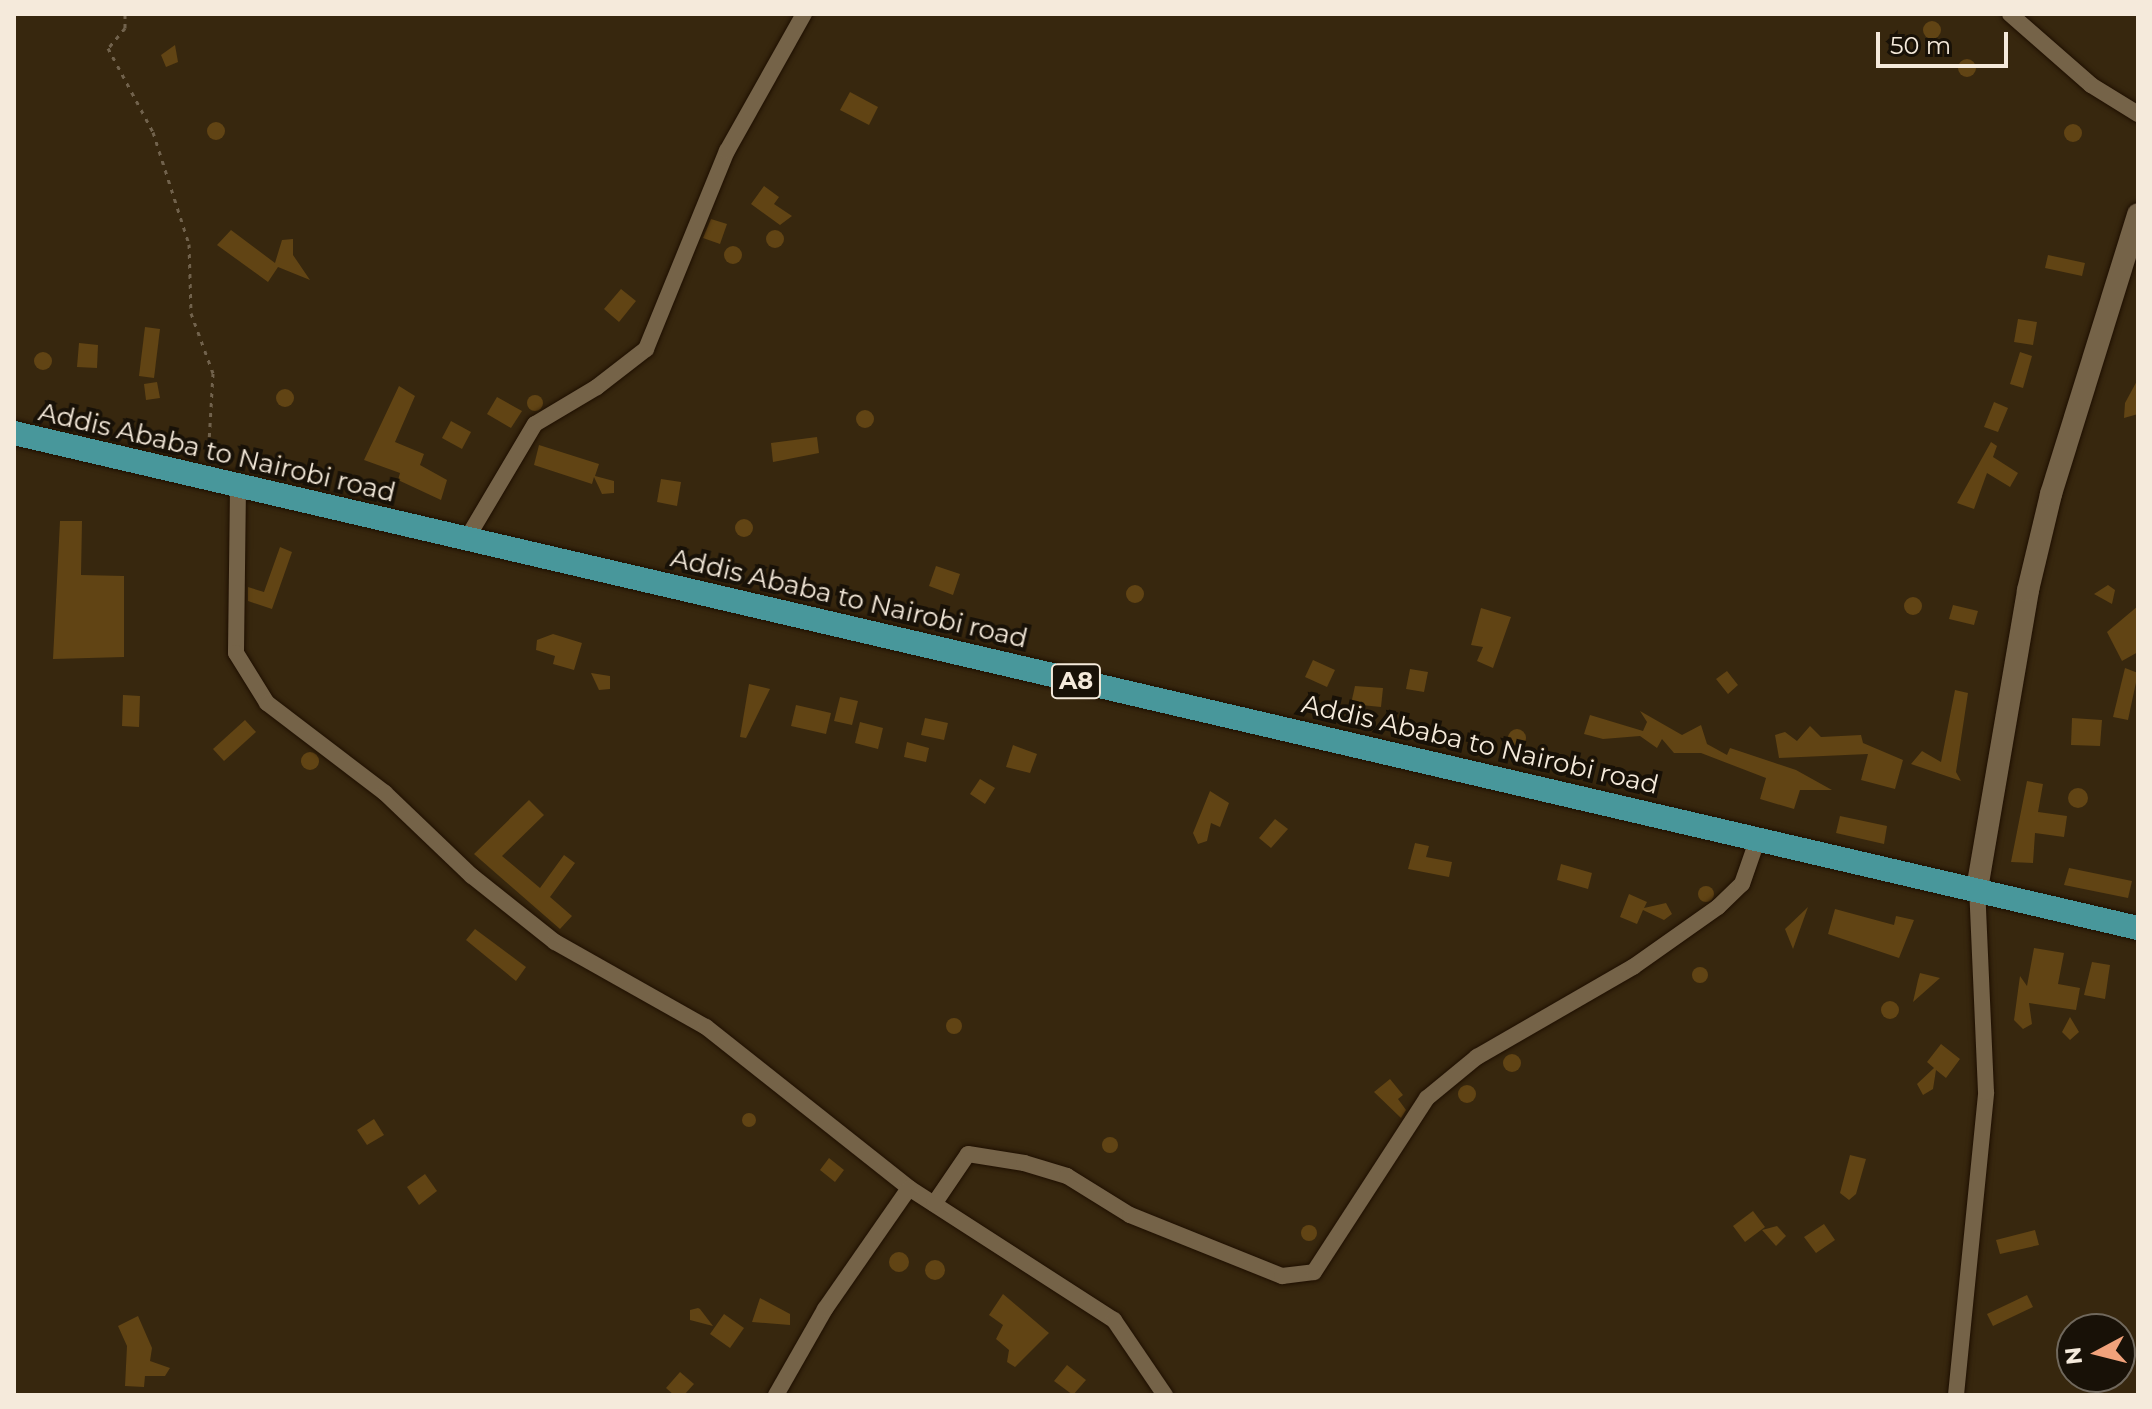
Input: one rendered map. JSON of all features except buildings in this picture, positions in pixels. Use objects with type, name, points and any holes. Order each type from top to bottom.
[{"type":"highway","name":"Addis Ababa to Nairobi road","points":[[14,433],[2138,928]]},
{"type":"main road","points":[[1977,889],[2028,590],[2051,494],[2138,214]]},
{"type":"street","points":[[466,540],[535,424],[597,387],[646,349],[721,165],[804,14]]},
{"type":"street","points":[[2010,14],[2091,85],[2138,114]]},
{"type":"street","points":[[238,487],[236,653],[267,703],[385,793],[472,876],[555,942],[706,1027],[909,1188],[1114,1320],[1165,1395]]},
{"type":"street","points":[[934,1204],[968,1154],[1024,1163],[1067,1176],[1130,1215],[1282,1276],[1314,1272],[1427,1098],[1477,1057],[1633,967],[1718,907],[1742,884],[1758,838]]},
{"type":"street","points":[[1956,1395],[1986,1092],[1977,889]]},
{"type":"street","points":[[776,1395],[862,1251],[909,1188]]},
{"type":"path","points":[[125,14],[125,28],[108,48],[153,132],[189,244],[191,313],[213,373],[205,479]]}]
